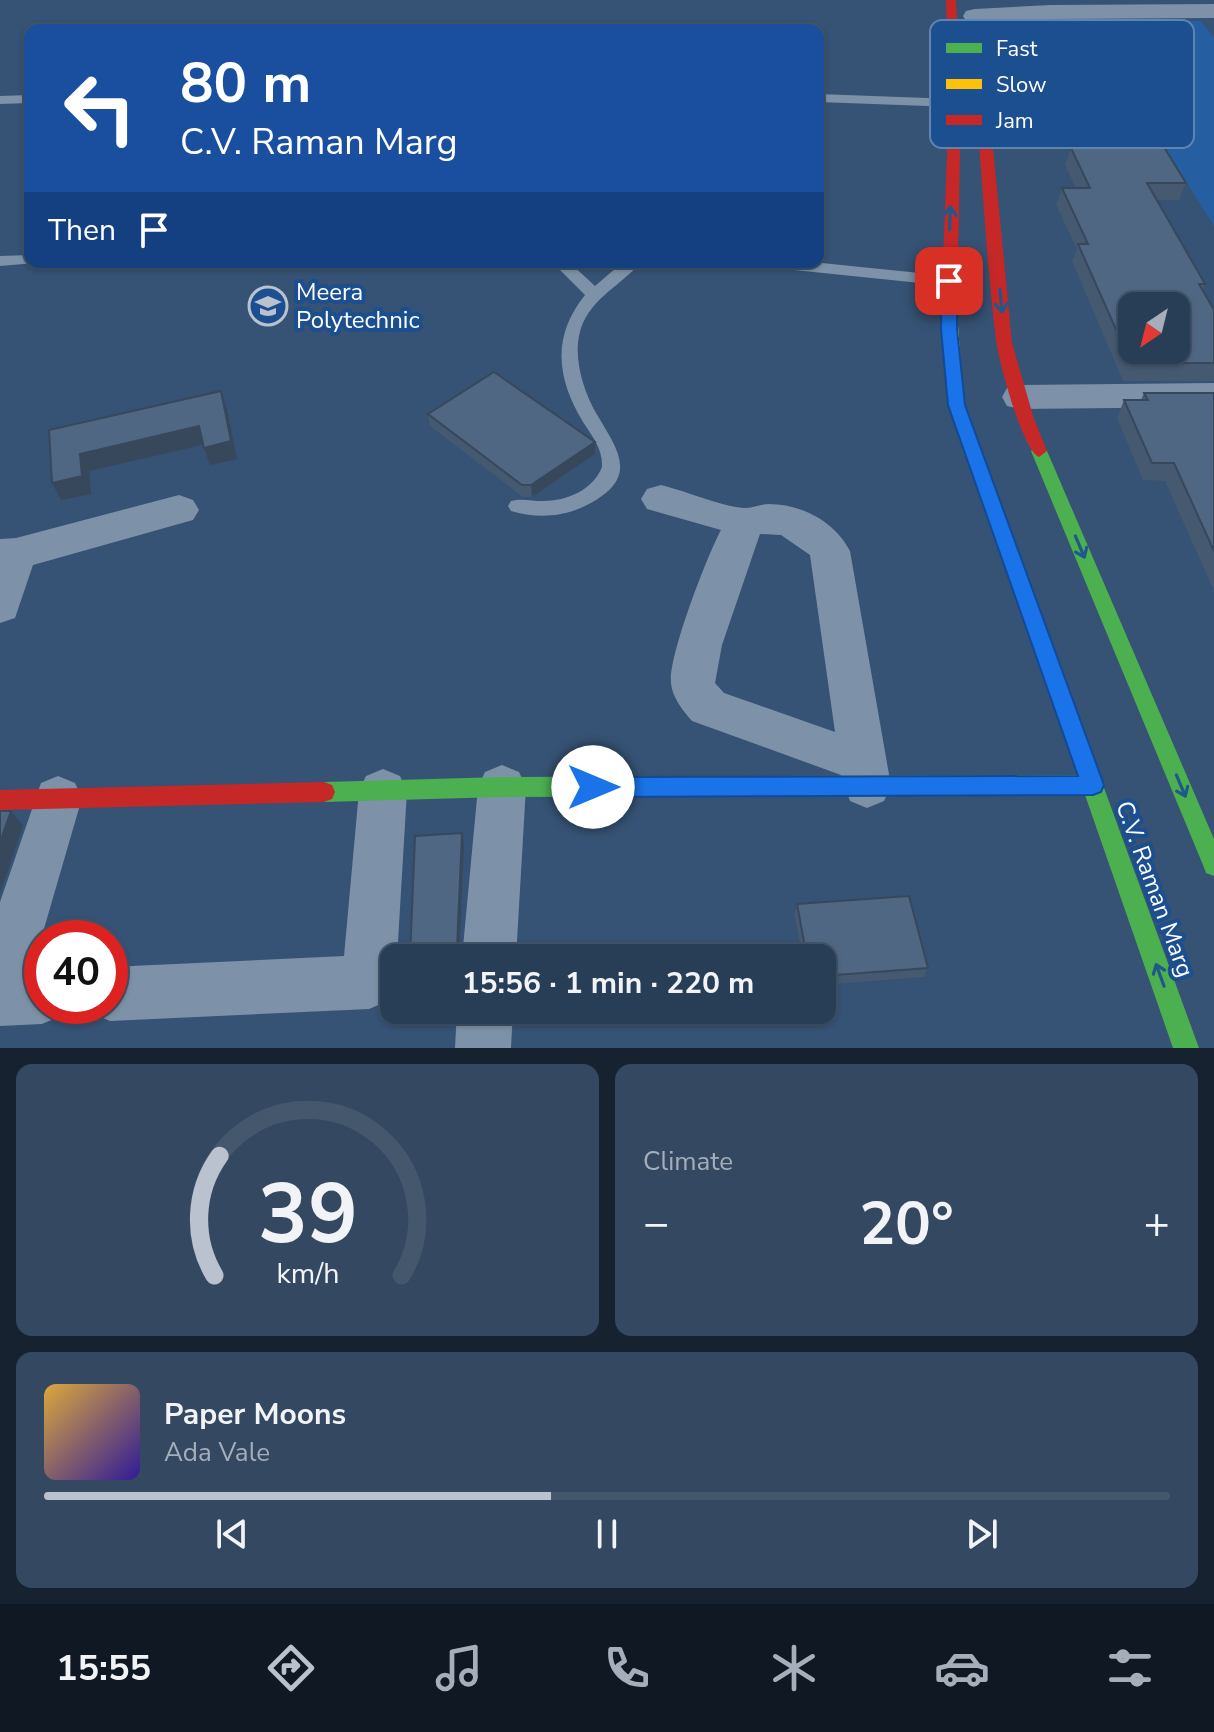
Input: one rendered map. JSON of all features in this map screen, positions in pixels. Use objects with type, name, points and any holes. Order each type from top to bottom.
[{"type":"main road","name":"C.V. Raman Marg","points":[[951,0],[952,20]]},
{"type":"main road","name":"C.V. Raman Marg","points":[[953,148],[949,329],[962,379],[956,405],[1186,1048]]},
{"type":"main road","points":[[987,148],[1004,343],[1012,386],[1214,865]]},
{"type":"main road","points":[[0,800],[383,791],[864,774],[1093,785]]},
{"type":"street","points":[[1003,20],[1092,6],[1210,7]]},
{"type":"street","points":[[1012,386],[1214,395]]},
{"type":"street","points":[[661,499],[746,523],[769,518],[790,522],[823,540],[830,551],[864,774]]},
{"type":"street","points":[[0,606],[8,555],[179,510]]},
{"type":"street","points":[[746,523],[735,541],[700,645],[693,683],[698,696],[708,707],[864,774]]},
{"type":"street","points":[[490,944],[502,787]]},
{"type":"street","points":[[128,993],[369,982],[383,791]]},
{"type":"street","points":[[0,986],[58,798]]},
{"type":"street","points":[[0,999],[24,998]]},
{"type":"street","points":[[483,1048],[484,1024]]},
{"type":"lane","points":[[824,98],[930,102]]},
{"type":"lane","points":[[0,100],[24,99]]},
{"type":"lane","points":[[0,261],[24,260]]},
{"type":"lane","points":[[566,268],[594,294]]},
{"type":"lane","points":[[518,506],[556,509],[576,503],[606,480],[613,466],[610,454],[584,408],[573,376],[569,347],[583,306],[626,268]]},
{"type":"lane","points":[[823,268],[949,281]]},
{"type":"shaded area","points":[[1194,21],[1201,21],[1214,38],[1214,226],[1165,148],[1194,148]]},
{"type":"building","points":[[1071,148],[1165,148],[1186,183],[1147,183],[1205,284],[1199,284],[1214,310],[1214,363],[1190,363],[1190,292],[1118,292],[1118,334],[1078,244],[1088,244],[1062,188],[1090,188]]},
{"type":"building","points":[[494,372],[595,442],[531,485],[522,485],[428,414]]},
{"type":"building","points":[[221,391],[231,441],[204,448],[199,426],[80,454],[82,476],[52,483],[49,430]]},
{"type":"building","points":[[1144,393],[1214,393],[1214,551],[1174,463],[1152,463],[1124,400],[1148,400]]},
{"type":"building","points":[[0,811],[11,811],[0,842]]},
{"type":"building","points":[[462,833],[457,944],[411,944],[415,836]]},
{"type":"building","points":[[909,896],[928,968],[836,975],[836,944],[804,944],[797,904]]},
{"type":"traffic: fast","points":[[1039,451],[1214,865]]},
{"type":"traffic: fast","points":[[1048,662],[1186,1048]]},
{"type":"traffic: fast","points":[[324,792],[502,787],[1093,785]]},
{"type":"traffic: slow","points":[[949,313],[956,405],[1048,662]]},
{"type":"traffic: jam","points":[[951,0],[952,20]]},
{"type":"traffic: jam","points":[[949,313],[954,148]]},
{"type":"traffic: jam","points":[[986,148],[1004,343],[1026,419],[1039,451]]},
{"type":"traffic: jam","points":[[0,800],[324,792]]},
{"type":"place","name":"Meera Polytechnic","points":[[268,306]]},
{"type":"route","points":[[593,787],[1093,785],[956,405],[949,329],[949,281]]}]
